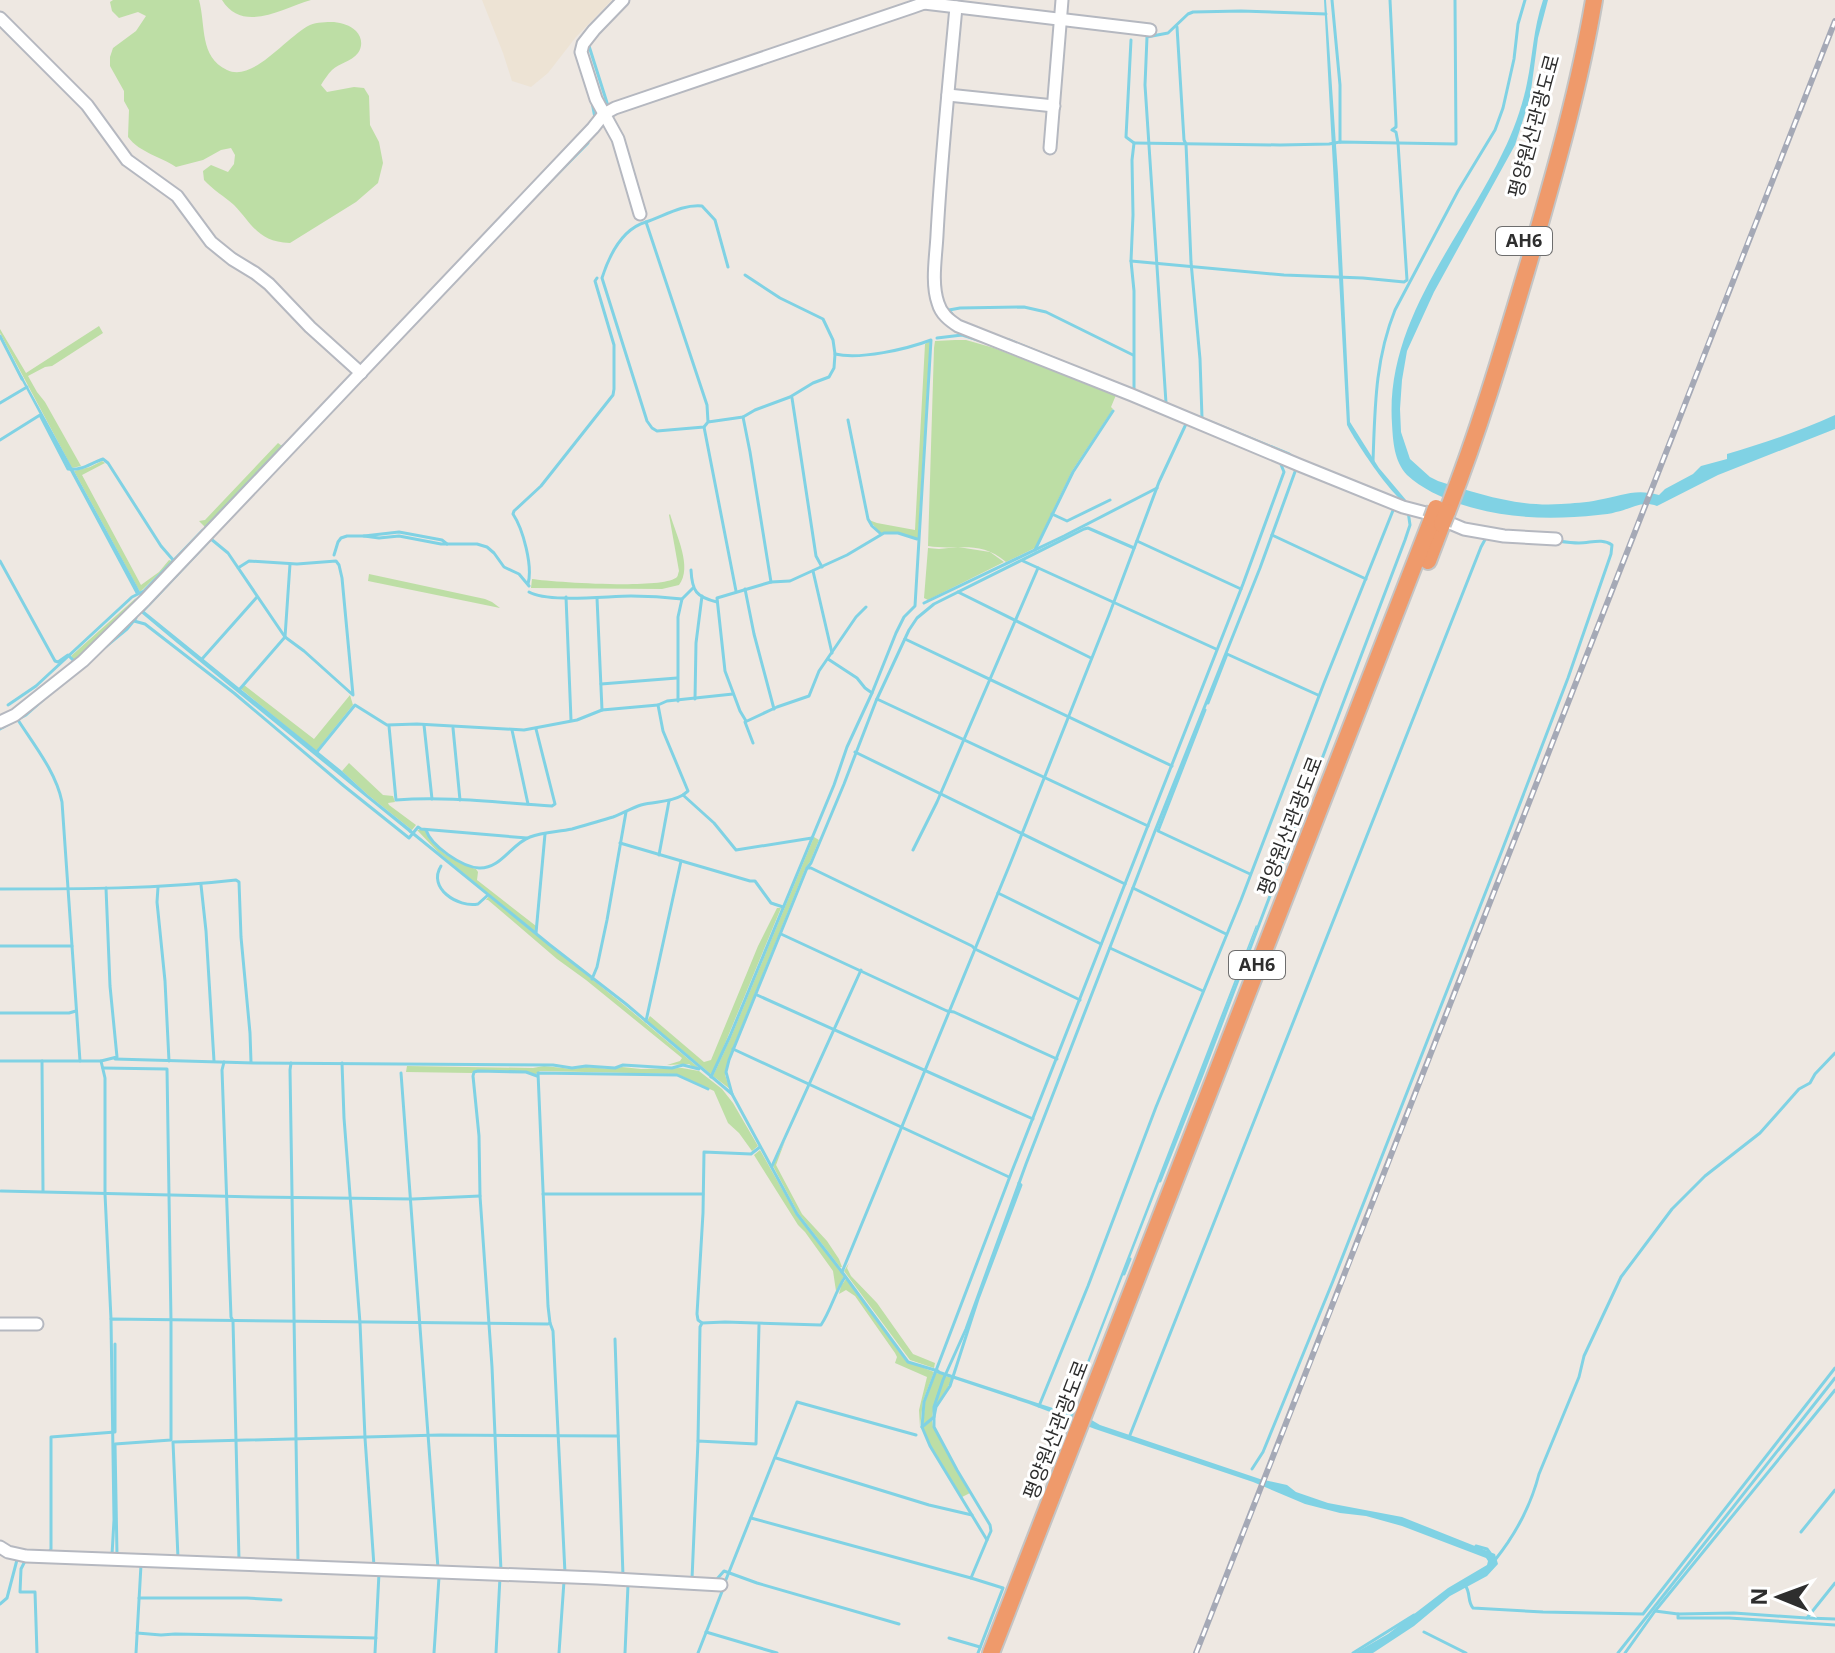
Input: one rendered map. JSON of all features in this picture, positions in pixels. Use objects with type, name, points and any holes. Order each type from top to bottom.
[{"type":"highway","name":"평양원산관광도로","points":[[991,1653],[1081,1431],[1453,479],[1555,138],[1585,0]]},
{"type":"highway","points":[[1453,479],[1515,308],[1558,161],[1594,0]]},
{"type":"highway","points":[[999,1653],[1081,1431]]},
{"type":"street","points":[[623,0],[594,30],[581,52],[596,99],[618,139],[640,214]]},
{"type":"street","points":[[1050,148],[1062,0]]},
{"type":"street","points":[[0,722],[15,715],[83,661],[141,605],[604,114],[630,102],[924,1],[1150,30]]},
{"type":"street","points":[[956,7],[935,280],[938,303],[949,320],[1299,465],[1458,527],[1486,534],[1556,539]]},
{"type":"street","points":[[0,18],[87,105],[127,160],[177,196],[211,242],[269,284],[361,373]]},
{"type":"street","points":[[948,95],[1054,106]]},
{"type":"street","points":[[0,1324],[37,1324]]},
{"type":"street","points":[[0,1547],[26,1556],[721,1585]]},
{"type":"shaded area","points":[[482,0],[612,0],[576,37],[548,73],[531,87],[512,81]]},
{"type":"green space","points":[[199,0],[205,40],[212,57],[227,70],[237,72],[259,64],[310,25],[334,22],[354,29],[361,39],[360,50],[332,70],[321,85],[327,92],[364,88],[369,96],[370,125],[379,142],[383,163],[378,183],[356,202],[290,243],[263,236],[234,205],[204,180],[203,171],[211,165],[228,172],[234,164],[235,155],[231,148],[176,167],[144,151],[128,137],[129,110],[124,101],[124,91],[110,66],[110,57],[113,48],[136,31],[146,16],[138,12],[119,18],[112,11],[110,2]]},
{"type":"green space","points":[[222,0],[311,0],[252,17],[231,10]]},
{"type":"green space","points":[[99,326],[103,333],[52,366],[28,376],[81,466],[72,468],[0,329],[26,373]]},
{"type":"green space","points":[[966,340],[1116,395],[1113,409],[1072,471],[1035,548],[1006,562],[978,548],[928,546],[935,341]]},
{"type":"green space","points":[[930,341],[918,539],[898,532],[881,534],[869,520],[915,530],[925,344]]},
{"type":"green space","points":[[278,443],[282,446],[205,527],[199,521],[205,520]]},
{"type":"green space","points":[[102,461],[105,463],[82,475],[141,585],[169,560],[172,561],[140,592],[74,471]]},
{"type":"green space","points":[[670,514],[684,560],[683,578],[679,585],[662,589],[531,588],[532,579],[631,584],[668,581],[677,577],[679,571]]},
{"type":"green space","points":[[958,547],[990,552],[1004,562],[928,600],[924,598],[928,548]]},
{"type":"green space","points":[[369,574],[485,599],[500,608],[368,581]]},
{"type":"green space","points":[[136,598],[130,611],[74,661],[71,656]]},
{"type":"green space","points":[[244,685],[314,739],[350,695],[353,705],[316,751],[241,689]]},
{"type":"green space","points":[[349,763],[383,795],[393,796],[395,802],[389,805],[416,825],[412,830],[342,771]]},
{"type":"green space","points":[[417,830],[425,830],[434,844],[446,854],[476,869],[477,880],[536,926],[535,932],[438,852]]},
{"type":"green space","points":[[814,837],[819,840],[728,1060],[725,1075],[730,1089],[713,1076]]},
{"type":"green space","points":[[489,896],[699,1068],[689,1064],[667,1065],[682,1058],[486,900]]},
{"type":"green space","points":[[777,908],[781,908],[712,1075],[647,1021],[650,1016],[704,1062],[711,1060]]},
{"type":"green space","points":[[407,1066],[682,1068],[699,1071],[722,1089],[758,1146],[752,1151],[728,1123],[714,1091],[677,1074],[540,1071],[535,1075],[478,1070],[472,1073],[406,1072]]},
{"type":"green space","points":[[785,1141],[776,1165],[802,1214],[827,1241],[842,1267],[798,1213],[773,1166]]},
{"type":"green space","points":[[760,1150],[796,1214],[844,1276],[836,1291],[833,1271],[798,1225],[754,1155]]},
{"type":"green space","points":[[849,1263],[847,1268],[851,1276],[877,1303],[913,1354],[935,1363],[934,1368],[910,1360],[844,1271]]},
{"type":"green space","points":[[846,1279],[906,1361],[934,1372],[923,1401],[920,1427],[919,1410],[927,1377],[895,1363],[895,1353],[855,1296],[846,1290],[839,1294]]},
{"type":"green space","points":[[936,1373],[944,1375],[944,1379],[945,1376],[952,1378],[933,1417],[933,1411],[932,1418],[923,1425],[925,1402]]},
{"type":"green space","points":[[932,1420],[970,1493],[962,1497],[930,1445],[923,1427]]},
{"type":"water","points":[[1324,0],[1338,174],[1350,422],[1379,468],[1407,504],[1384,480],[1347,425]]},
{"type":"water","points":[[1543,0],[1548,0],[1538,38],[1530,98],[1515,145],[1434,292],[1407,351],[1400,409],[1401,432],[1410,459],[1438,481],[1483,495],[1529,504],[1575,503],[1635,492],[1659,495],[1701,466],[1727,459],[1727,454],[1835,415],[1835,429],[1718,475],[1657,506],[1641,504],[1614,513],[1563,518],[1494,513],[1453,502],[1413,480],[1399,464],[1392,424],[1393,386],[1400,350],[1429,282],[1486,185],[1510,136],[1525,91]]},
{"type":"water","points":[[22,376],[140,592],[136,594]]},
{"type":"water","points":[[143,610],[342,771],[412,830],[410,833],[140,612]]},
{"type":"water","points":[[1256,925],[1073,1409],[1100,1425],[1260,1479],[1287,1485],[1296,1492],[1328,1503],[1402,1517],[1495,1554],[1498,1564],[1487,1576],[1450,1596],[1414,1626],[1373,1653],[1355,1653],[1388,1634],[1448,1588],[1487,1565],[1486,1558],[1402,1526],[1305,1504],[1253,1482],[936,1373],[937,1370],[1068,1411]]},
{"type":"waterway","points":[[1332,0],[1340,85],[1340,142]]},
{"type":"waterway","points":[[1131,261],[1284,275],[1407,280],[1398,143],[1396,132],[1392,130],[1396,123],[1390,0]]},
{"type":"waterway","points":[[1134,143],[1456,144],[1455,0]]},
{"type":"waterway","points":[[1373,461],[1377,384],[1388,329],[1458,191],[1495,130],[1503,108],[1525,0]]},
{"type":"waterway","points":[[1166,403],[1145,85],[1147,37],[1168,33],[1193,12],[1326,14]]},
{"type":"waterway","points":[[1177,27],[1202,418]]},
{"type":"waterway","points":[[1131,40],[1126,137],[1134,143],[1131,261],[1134,390]]},
{"type":"waterway","points":[[589,46],[608,106]]},
{"type":"waterway","points":[[592,102],[595,118]]},
{"type":"waterway","points":[[529,203],[588,143]]},
{"type":"waterway","points":[[646,222],[681,209],[702,206],[715,220],[728,267]]},
{"type":"waterway","points":[[708,422],[707,405],[646,222],[623,237],[608,261],[602,278],[647,421],[657,431],[704,427],[708,422],[743,417],[829,377],[834,368],[835,354],[833,340],[823,319],[780,298],[745,275]]},
{"type":"waterway","points":[[528,584],[528,558],[514,511],[541,486],[613,395],[614,345],[595,281],[597,278]]},
{"type":"waterway","points":[[952,314],[949,310],[960,308],[1024,307],[1046,312],[1133,355]]},
{"type":"waterway","points":[[937,338],[962,335],[981,341]]},
{"type":"waterway","points":[[0,336],[22,379]]},
{"type":"waterway","points":[[711,1077],[896,633],[904,617],[915,606],[931,340],[870,355],[835,354]]},
{"type":"waterway","points":[[1009,340],[1073,366]]},
{"type":"waterway","points":[[0,403],[27,387]]},
{"type":"waterway","points":[[1128,388],[1294,458]]},
{"type":"waterway","points":[[792,398],[816,556],[822,567]]},
{"type":"waterway","points":[[1035,550],[1073,472],[1113,411]]},
{"type":"waterway","points":[[0,440],[40,415],[68,469],[82,468],[103,459],[108,463],[161,546],[174,561]]},
{"type":"waterway","points":[[743,417],[771,582]]},
{"type":"waterway","points":[[848,420],[868,519],[881,534]]},
{"type":"waterway","points":[[842,1272],[1010,864],[1159,482],[1186,424]]},
{"type":"waterway","points":[[704,427],[736,591]]},
{"type":"waterway","points":[[206,527],[283,446]]},
{"type":"waterway","points":[[978,1653],[1003,1588],[971,1578],[987,1540],[930,1446],[922,1427],[924,1402],[1243,584],[1284,472],[1280,462]]},
{"type":"waterway","points":[[987,1540],[990,1525],[934,1427],[934,1407],[1296,469]]},
{"type":"waterway","points":[[924,603],[1157,488]]},
{"type":"waterway","points":[[1052,514],[1067,521],[1110,500]]},
{"type":"waterway","points":[[1039,1406],[1241,900],[1394,508],[1392,506]]},
{"type":"waterway","points":[[1160,1181],[1405,540],[1410,525],[1408,511]]},
{"type":"waterway","points":[[732,1094],[726,1072],[729,1060],[876,701],[917,618],[934,604],[1084,529],[1134,548]]},
{"type":"waterway","points":[[8,705],[36,686],[132,597],[144,591],[203,530]]},
{"type":"waterway","points":[[334,555],[338,542],[347,536],[399,532],[442,540],[447,544]]},
{"type":"waterway","points":[[746,721],[725,671],[717,598],[771,582],[790,581],[847,555],[884,533],[898,533],[917,539]]},
{"type":"waterway","points":[[1272,535],[1366,579]]},
{"type":"waterway","points":[[364,536],[399,536],[441,544],[487,547],[504,567],[519,574],[529,586]]},
{"type":"waterway","points":[[1130,1435],[1487,536]]},
{"type":"waterway","points":[[143,611],[211,539],[228,553],[285,637],[353,695],[342,578],[336,561],[297,564],[249,561],[238,568]]},
{"type":"waterway","points":[[1137,541],[1241,589]]},
{"type":"waterway","points":[[1252,1469],[1263,1452],[1333,1281],[1501,853],[1568,678],[1611,554],[1612,545],[1604,542],[1558,541]]},
{"type":"waterway","points":[[0,561],[55,661],[68,655],[73,660]]},
{"type":"waterway","points":[[1023,561],[1216,649]]},
{"type":"waterway","points":[[239,690],[285,637],[290,564]]},
{"type":"waterway","points":[[913,850],[937,802],[1038,568]]},
{"type":"waterway","points":[[691,570],[696,592],[717,602]]},
{"type":"waterway","points":[[813,571],[832,653]]},
{"type":"waterway","points":[[678,701],[678,617],[682,599],[693,588]]},
{"type":"waterway","points":[[745,589],[774,709]]},
{"type":"waterway","points":[[529,592],[563,598],[637,596],[682,599]]},
{"type":"waterway","points":[[958,592],[1091,658]]},
{"type":"waterway","points":[[695,699],[696,643],[702,596]]},
{"type":"waterway","points":[[202,659],[257,597]]},
{"type":"waterway","points":[[566,597],[571,720]]},
{"type":"waterway","points":[[597,598],[602,710]]},
{"type":"waterway","points":[[753,743],[745,722],[809,696],[819,671],[866,607]]},
{"type":"waterway","points":[[104,648],[136,618]]},
{"type":"waterway","points":[[134,621],[145,624],[234,693],[409,838],[418,827],[527,838]]},
{"type":"waterway","points":[[905,639],[1172,766]]},
{"type":"waterway","points":[[1208,703],[1227,654],[1318,695]]},
{"type":"waterway","points":[[828,659],[857,678],[872,693]]},
{"type":"waterway","points":[[601,684],[677,678]]},
{"type":"waterway","points":[[0,729],[26,715],[52,692]]},
{"type":"waterway","points":[[683,795],[688,791],[663,731],[658,705],[667,701],[733,694]]},
{"type":"waterway","points":[[877,699],[1148,826]]},
{"type":"waterway","points":[[316,753],[355,705],[387,725],[524,730],[577,720],[602,710],[658,705]]},
{"type":"waterway","points":[[1205,710],[1158,831],[1250,874]]},
{"type":"waterway","points":[[18,720],[50,769],[62,802],[80,1061]]},
{"type":"waterway","points":[[424,725],[432,799]]},
{"type":"waterway","points":[[389,726],[396,800],[454,799],[552,806],[555,804],[536,729]]},
{"type":"waterway","points":[[453,728],[460,800]]},
{"type":"waterway","points":[[512,730],[528,804]]},
{"type":"waterway","points":[[855,752],[1125,884]]},
{"type":"waterway","points":[[426,830],[434,843],[456,860],[472,867],[487,867],[530,837],[572,829],[641,805],[683,795],[714,823],[736,850],[812,838]]},
{"type":"waterway","points":[[659,855],[669,801]]},
{"type":"waterway","points":[[592,979],[607,920],[626,812]]},
{"type":"waterway","points":[[410,831],[626,1004],[732,1094],[797,1214],[908,1362],[938,1371]]},
{"type":"waterway","points":[[536,933],[545,834]]},
{"type":"waterway","points":[[620,843],[755,881],[771,903],[783,907]]},
{"type":"waterway","points":[[646,1021],[681,861]]},
{"type":"waterway","points":[[441,866],[438,882],[441,889],[454,900],[478,904],[488,895]]},
{"type":"waterway","points":[[807,868],[1080,1000]]},
{"type":"waterway","points":[[0,889],[118,888],[239,882],[251,1062]]},
{"type":"waterway","points":[[201,885],[214,1061]]},
{"type":"waterway","points":[[158,887],[169,1061]]},
{"type":"waterway","points":[[106,888],[117,1057],[101,1061],[105,1078],[105,1194],[111,1319]]},
{"type":"waterway","points":[[1133,888],[1226,934]]},
{"type":"waterway","points":[[998,893],[1101,944]]},
{"type":"waterway","points":[[781,934],[1057,1059]]},
{"type":"waterway","points":[[0,946],[72,946]]},
{"type":"waterway","points":[[1110,948],[1203,991]]},
{"type":"waterway","points":[[772,1166],[861,970]]},
{"type":"waterway","points":[[757,995],[1033,1119]]},
{"type":"waterway","points":[[0,1013],[76,1011]]},
{"type":"waterway","points":[[733,1049],[1009,1177]]},
{"type":"waterway","points":[[1495,1560],[1527,1508],[1579,1377],[1584,1356],[1621,1277],[1672,1209],[1705,1176],[1760,1133],[1835,1053]]},
{"type":"waterway","points":[[115,1059],[553,1065],[572,1068],[615,1068],[623,1065],[672,1068],[683,1065],[699,1069]]},
{"type":"waterway","points":[[0,1061],[101,1061]]},
{"type":"waterway","points":[[42,1061],[43,1191]]},
{"type":"waterway","points":[[224,1062],[239,1560]]},
{"type":"waterway","points":[[291,1063],[298,1563]]},
{"type":"waterway","points":[[342,1063],[374,1566]]},
{"type":"waterway","points":[[103,1068],[167,1069],[171,1440],[115,1444],[117,1555]]},
{"type":"waterway","points":[[501,1571],[479,1136],[473,1076],[478,1071],[526,1072],[537,1076]]},
{"type":"waterway","points":[[401,1073],[438,1568]]},
{"type":"waterway","points":[[112,1555],[111,1319],[548,1324],[538,1073],[677,1075],[708,1089]]},
{"type":"waterway","points":[[702,1323],[697,1314],[704,1152],[751,1154],[760,1147]]},
{"type":"waterway","points":[[922,1427],[934,1417],[936,1407],[950,1386],[978,1299],[1021,1185],[1019,1183]]},
{"type":"waterway","points":[[1,1191],[413,1199],[480,1196]]},
{"type":"waterway","points":[[543,1194],[703,1194]]},
{"type":"waterway","points":[[1124,1274],[1130,1259]]},
{"type":"waterway","points":[[698,1441],[702,1323],[821,1325],[845,1277]]},
{"type":"waterway","points":[[550,1323],[553,1331],[565,1573]]},
{"type":"waterway","points":[[692,1579],[698,1441],[756,1444],[759,1325]]},
{"type":"waterway","points":[[615,1339],[623,1576]]},
{"type":"waterway","points":[[49,1552],[51,1437],[115,1432],[115,1344]]},
{"type":"waterway","points":[[1465,1585],[1473,1608],[1643,1614],[1835,1368]]},
{"type":"waterway","points":[[1618,1653],[1835,1378]]},
{"type":"waterway","points":[[1835,1390],[1655,1611],[1678,1614],[1678,1618],[1835,1625]]},
{"type":"waterway","points":[[725,1582],[797,1402],[916,1435]]},
{"type":"waterway","points":[[178,1558],[173,1442],[440,1435],[618,1436]]},
{"type":"waterway","points":[[776,1458],[929,1505],[972,1515]]},
{"type":"waterway","points":[[1801,1532],[1835,1490]]},
{"type":"waterway","points":[[751,1518],[971,1578]]},
{"type":"waterway","points":[[1476,1546],[1490,1553]]},
{"type":"waterway","points":[[0,1604],[7,1598],[18,1556]]},
{"type":"waterway","points":[[28,1561],[21,1569],[20,1592],[35,1592],[37,1653]]},
{"type":"waterway","points":[[136,1653],[141,1565]]},
{"type":"waterway","points":[[717,1579],[724,1571],[899,1624]]},
{"type":"waterway","points":[[375,1653],[379,1573]]},
{"type":"waterway","points":[[434,1653],[439,1577]]},
{"type":"waterway","points":[[496,1653],[500,1577]]},
{"type":"waterway","points":[[559,1653],[564,1581]]},
{"type":"waterway","points":[[1678,1614],[1734,1613],[1807,1618],[1835,1583]]},
{"type":"waterway","points":[[625,1653],[628,1585]]},
{"type":"waterway","points":[[698,1653],[723,1589]]},
{"type":"waterway","points":[[139,1598],[281,1600]]},
{"type":"waterway","points":[[1625,1653],[1655,1611]]},
{"type":"waterway","points":[[1353,1653],[1414,1615]]},
{"type":"waterway","points":[[1807,1618],[1835,1619]]},
{"type":"waterway","points":[[706,1632],[777,1653]]},
{"type":"waterway","points":[[1424,1632],[1466,1653]]},
{"type":"waterway","points":[[137,1633],[376,1638]]},
{"type":"waterway","points":[[949,1638],[980,1647]]},
{"type":"railway","points":[[1196,1653],[1835,21]]}]
